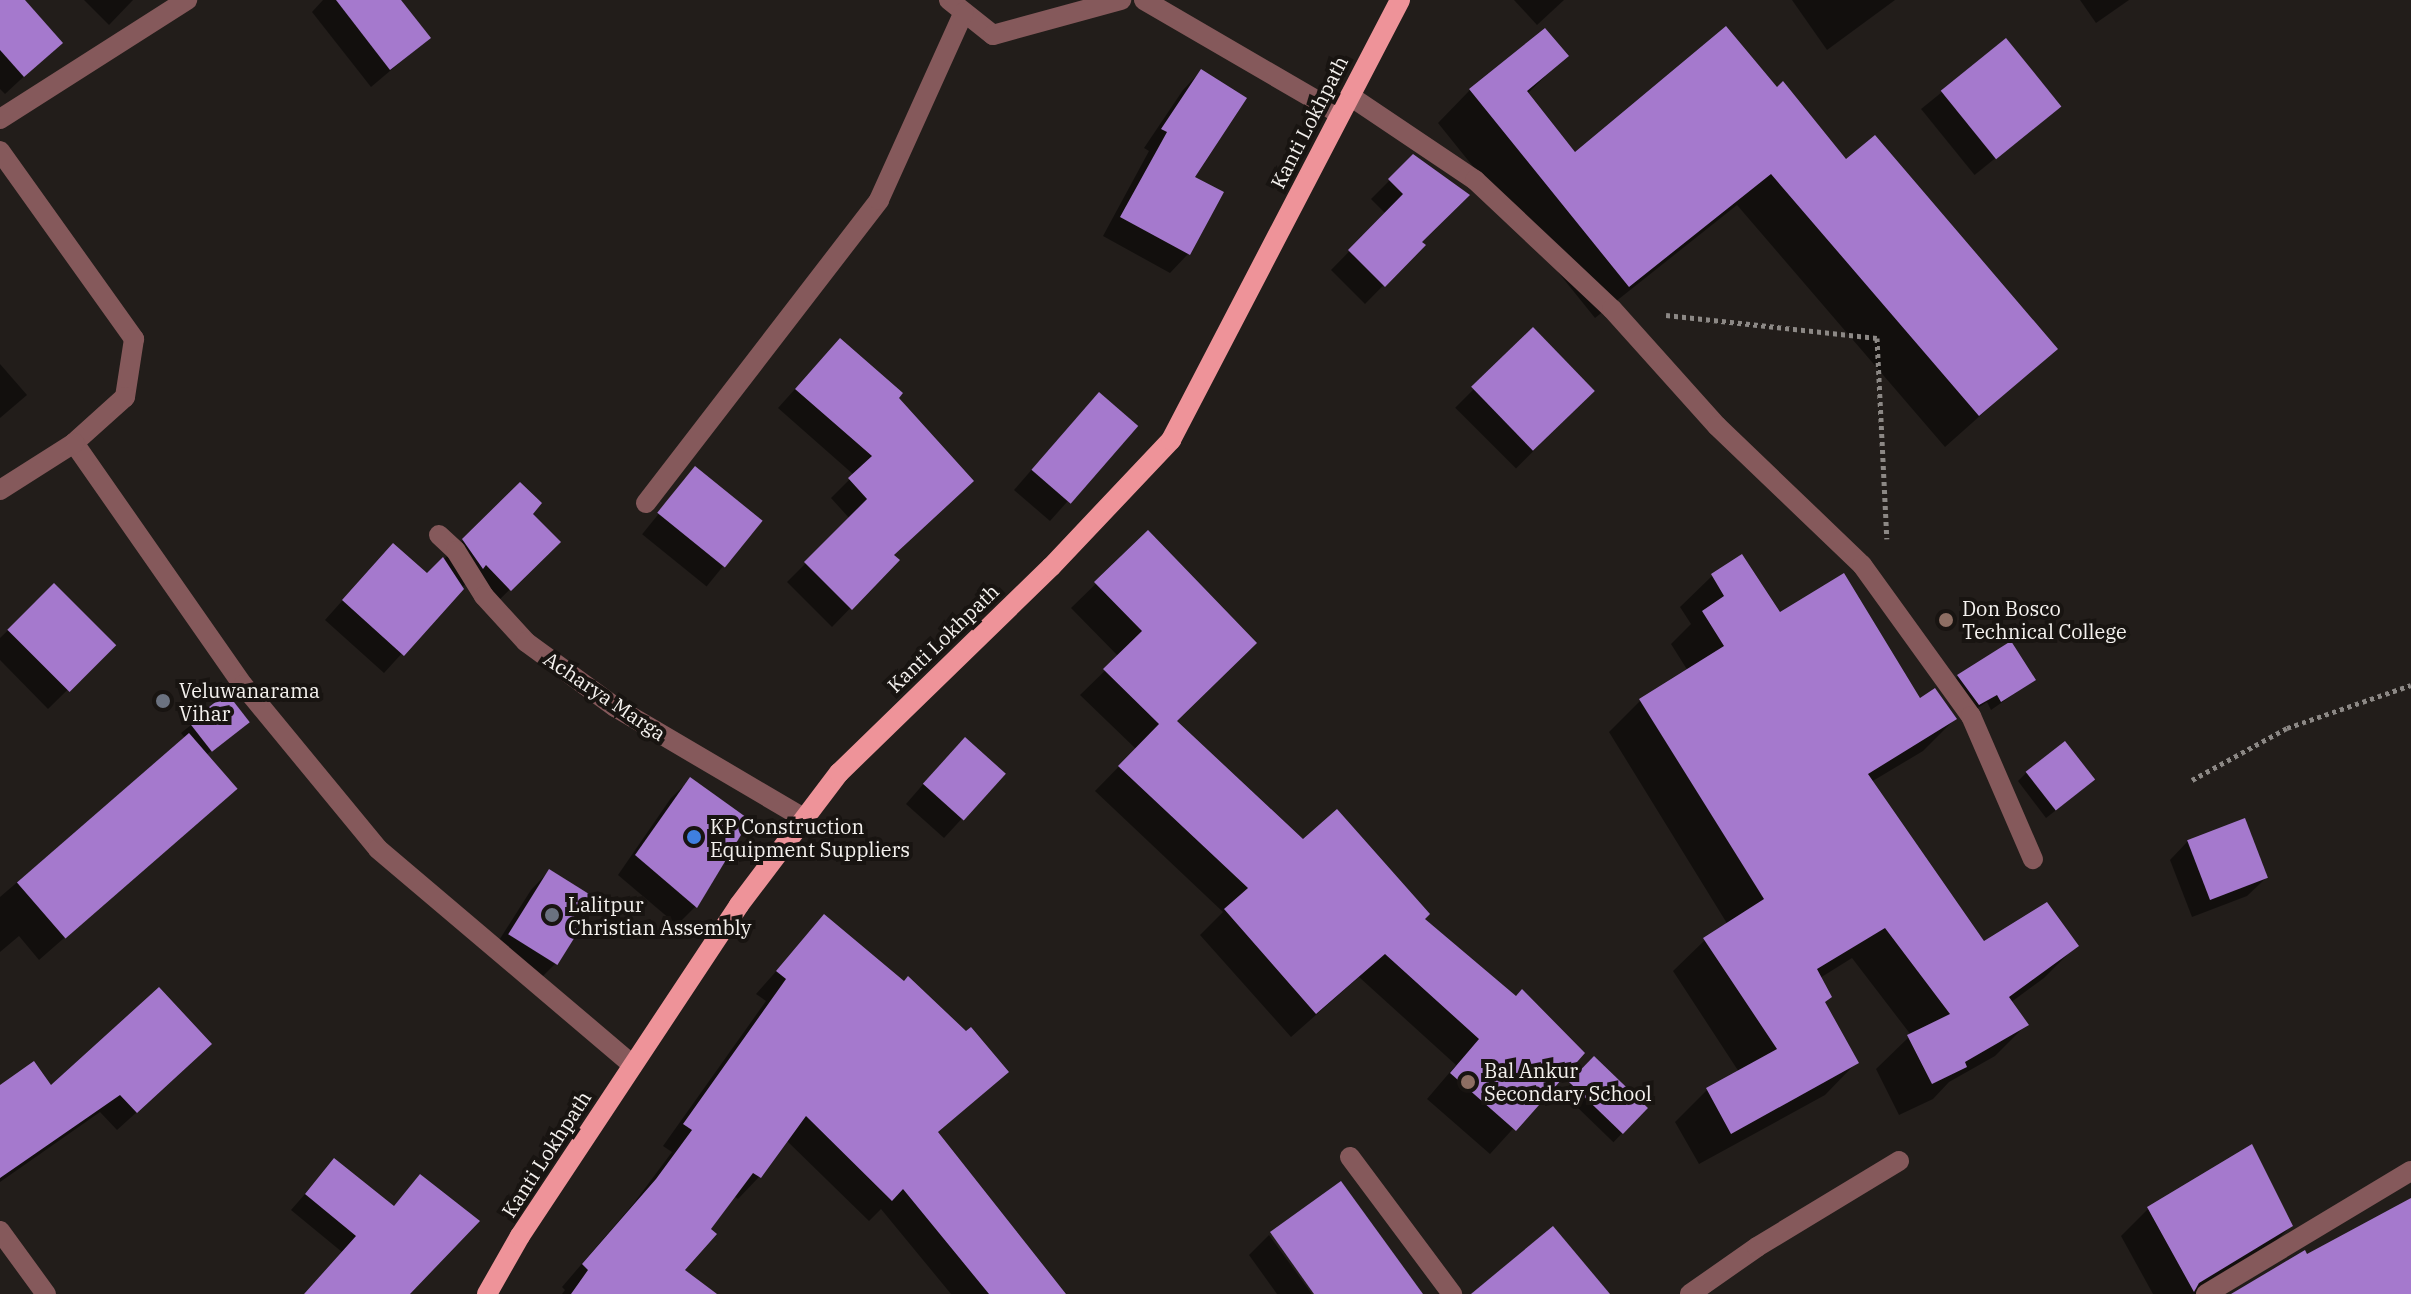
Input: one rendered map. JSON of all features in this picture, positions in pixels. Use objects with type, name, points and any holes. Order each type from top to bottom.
[{"type":"main road","name":"Kanti Lokhpath","points":[[487,1294],[520,1236],[739,905],[839,773],[1051,567],[1171,440],[1400,0]]},
{"type":"street","points":[[0,119],[187,0]]},
{"type":"street","points":[[646,503],[879,200],[956,6],[993,35],[1121,0]]},
{"type":"street","points":[[1144,0],[1345,105],[1475,180],[1612,309],[1717,426],[1862,565],[1971,716],[2033,859]]},
{"type":"street","points":[[0,151],[134,339],[125,397],[74,443],[0,490]]},
{"type":"street","points":[[74,443],[243,685],[378,849],[633,1065]]},
{"type":"street","name":"Acharya Marga","points":[[439,535],[456,551],[484,596],[526,642],[615,707],[805,819]]},
{"type":"street","points":[[1350,1157],[1452,1294]]},
{"type":"street","points":[[1690,1294],[1757,1247],[1899,1161]]},
{"type":"street","points":[[2206,1294],[2411,1171]]},
{"type":"street","points":[[0,1231],[46,1294]]},
{"type":"path","points":[[1612,309],[1877,338],[1887,542]]},
{"type":"path","points":[[2192,780],[2287,728],[2411,685]]},
{"type":"building","points":[[0,0],[25,0],[63,43],[24,77],[0,50]]},
{"type":"building","points":[[336,0],[401,0],[431,38],[390,70]]},
{"type":"building","points":[[1726,26],[1777,87],[1783,81],[1846,159],[1875,135],[2058,349],[1979,416],[1771,174],[1629,287],[1469,89],[1545,28],[1569,56],[1527,91],[1575,152]]},
{"type":"building","points":[[2006,38],[2061,106],[1996,159],[1941,91]]},
{"type":"building","points":[[1201,69],[1247,98],[1195,177],[1224,192],[1190,255],[1120,217],[1167,132],[1161,129]]},
{"type":"building","points":[[1413,154],[1470,195],[1422,242],[1426,245],[1385,287],[1348,250],[1403,194],[1388,179]]},
{"type":"building","points":[[1533,327],[1595,391],[1533,451],[1471,387]]},
{"type":"building","points":[[840,338],[903,393],[899,398],[974,481],[894,555],[900,560],[852,610],[804,562],[867,499],[848,478],[872,456],[795,389]]},
{"type":"building","points":[[1099,392],[1138,426],[1071,504],[1031,470]]},
{"type":"building","points":[[695,466],[763,521],[725,567],[657,513]]},
{"type":"building","points":[[520,482],[542,503],[533,514],[561,542],[511,591],[486,565],[483,569],[462,539]]},
{"type":"building","points":[[1148,530],[1257,643],[1177,721],[1303,839],[1337,809],[1430,914],[1425,919],[1516,996],[1522,989],[1585,1053],[1516,1131],[1450,1073],[1479,1039],[1385,954],[1316,1014],[1224,909],[1248,888],[1118,766],[1159,724],[1103,669],[1142,631],[1094,582]]},
{"type":"building","points":[[393,543],[427,573],[443,557],[464,589],[404,656],[342,600]]},
{"type":"building","points":[[1742,554],[1780,612],[1844,573],[1920,698],[1935,688],[1957,719],[1868,774],[1984,941],[2047,902],[2079,946],[2009,997],[2029,1025],[1965,1062],[1967,1067],[1932,1084],[1907,1035],[1950,1014],[1885,928],[1817,969],[1832,997],[1825,1002],[1859,1063],[1731,1134],[1706,1088],[1777,1049],[1703,938],[1764,899],[1639,699],[1724,646],[1702,611],[1724,596],[1711,574]]},
{"type":"building","points":[[54,583],[116,645],[70,692],[7,630]]},
{"type":"building","points":[[2011,641],[2036,680],[2001,702],[1997,695],[1979,705],[1957,675]]},
{"type":"building","points":[[227,693],[250,722],[212,752],[189,723]]},
{"type":"building","points":[[189,733],[238,789],[65,938],[17,883]]},
{"type":"building","points":[[965,737],[1006,774],[964,821],[923,784]]},
{"type":"building","points":[[2065,741],[2095,780],[2056,810],[2026,772]]},
{"type":"building","name":"KP Construction Equipment Suppliers","points":[[690,777],[750,820],[697,908],[635,855]]},
{"type":"building","points":[[2245,818],[2268,878],[2210,900],[2187,840]]},
{"type":"building","points":[[549,869],[598,900],[557,965],[508,934]]},
{"type":"building","points":[[824,914],[904,981],[908,976],[966,1031],[971,1027],[1009,1072],[938,1132],[1066,1294],[989,1294],[903,1189],[892,1201],[806,1116],[761,1178],[753,1173],[711,1229],[717,1234],[685,1270],[717,1294],[571,1294],[588,1270],[582,1264],[656,1179],[692,1130],[683,1124],[786,979],[776,971]]},
{"type":"building","points":[[159,987],[212,1044],[137,1113],[120,1095],[0,1178],[0,1085],[34,1061],[51,1085]]},
{"type":"building","points":[[1594,1056],[1648,1108],[1623,1134],[1569,1082]]},
{"type":"building","points":[[2252,1144],[2293,1226],[2199,1283],[2194,1292],[2147,1207]]},
{"type":"building","points":[[334,1158],[394,1206],[420,1174],[480,1221],[410,1294],[304,1294],[356,1236],[305,1194]]},
{"type":"building","points":[[1341,1181],[1423,1294],[1314,1294],[1270,1232]]},
{"type":"building","points":[[2411,1198],[2411,1294],[2231,1294],[2305,1250],[2307,1254]]},
{"type":"building","points":[[1553,1226],[1610,1294],[1471,1294]]},
{"type":"place","name":"Don Bosco Technical College","points":[[1946,620]]},
{"type":"place","name":"Veluwanarama Vihar","points":[[163,701]]},
{"type":"place","name":"KP Construction Equipment Suppliers","points":[[694,837]]},
{"type":"place","name":"Lalitpur Christian Assembly","points":[[552,915]]},
{"type":"place","name":"Bal Ankur Secondary School","points":[[1468,1082]]}]
